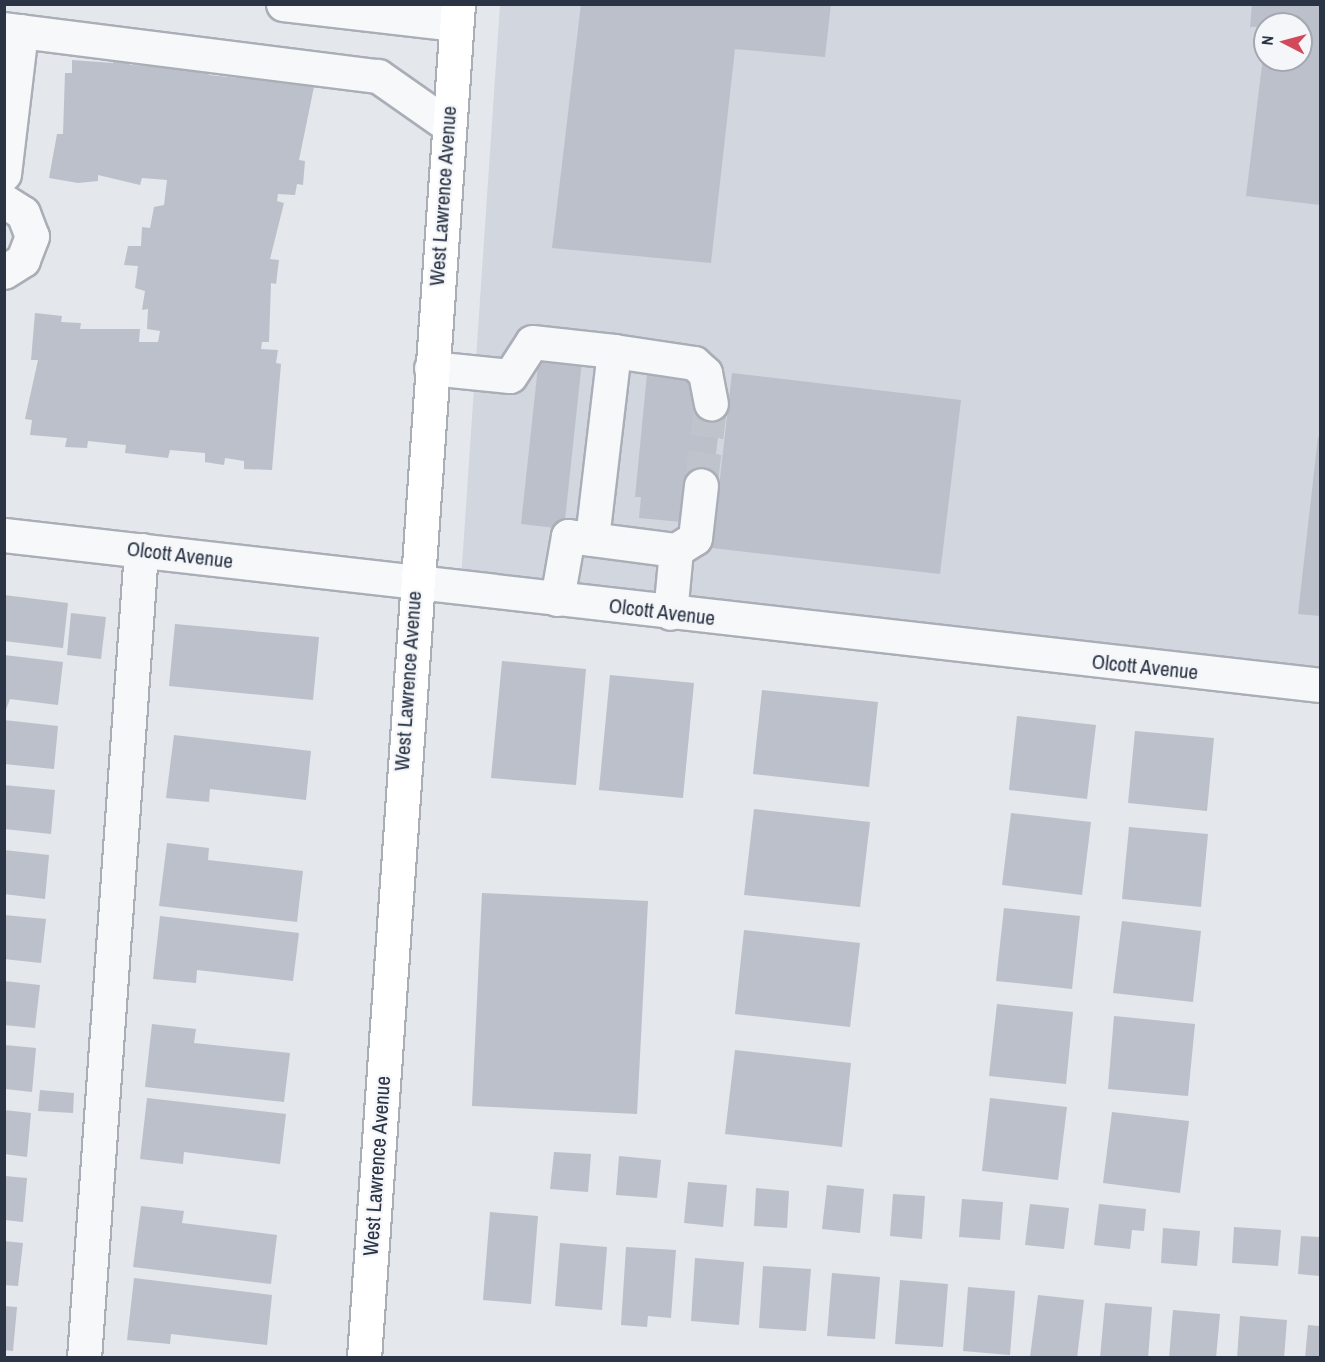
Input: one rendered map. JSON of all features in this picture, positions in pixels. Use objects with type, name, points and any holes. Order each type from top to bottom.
[{"type":"main road","name":"West Lawrence Avenue","points":[[364,1358],[414,583],[457,14]]},
{"type":"street","points":[[283,4],[457,14]]},
{"type":"street","points":[[4,174],[13,30],[378,76],[448,125]]},
{"type":"street","points":[[4,201],[23,213],[32,237],[23,260],[4,272]]},
{"type":"street","points":[[430,368],[510,376],[532,342],[614,351],[694,363],[705,373],[711,403]]},
{"type":"street","points":[[592,539],[614,351]]},
{"type":"street","points":[[557,599],[568,536],[676,550],[695,537],[701,484]]},
{"type":"street","name":"Olcott Avenue","points":[[4,535],[670,613],[1320,685]]},
{"type":"street","points":[[84,1358],[141,550]]},
{"type":"street","points":[[670,613],[676,550]]},
{"type":"shaded area","points":[[500,5],[1320,5],[1320,680],[461,580]]},
{"type":"building","points":[[581,4],[831,4],[825,57],[735,49],[711,263],[552,248]]},
{"type":"building","points":[[1252,4],[1320,4],[1320,205],[1246,196],[1261,72],[1313,72],[1313,12],[1253,12],[1253,27],[1250,27]]},
{"type":"building","points":[[113,57],[131,60],[130,65],[210,68],[209,75],[250,79],[251,72],[285,82],[287,74],[316,77],[299,160],[305,161],[303,185],[297,184],[295,195],[278,194],[277,201],[284,203],[270,259],[279,260],[276,284],[271,283],[269,342],[262,342],[261,349],[278,350],[276,363],[281,364],[272,470],[244,469],[244,461],[225,458],[224,465],[205,462],[205,453],[170,450],[168,458],[125,453],[126,445],[88,441],[87,448],[65,447],[67,438],[30,435],[32,420],[25,419],[38,360],[31,360],[35,313],[62,316],[61,322],[81,323],[80,329],[140,329],[139,342],[158,342],[160,331],[147,329],[148,309],[142,310],[145,291],[135,288],[138,266],[124,265],[128,246],[141,246],[142,227],[150,228],[154,207],[164,205],[167,180],[142,178],[140,185],[98,175],[98,181],[78,183],[49,178],[57,134],[63,134],[65,73],[72,73],[72,60],[113,63]]},
{"type":"building","points":[[539,357],[582,361],[564,529],[521,524]]},
{"type":"building","points":[[732,373],[961,400],[940,574],[712,548]]},
{"type":"building","points":[[647,374],[688,378],[722,405],[712,486],[682,522],[639,518],[641,497],[635,497]]},
{"type":"building","points":[[1318,437],[1320,437],[1320,616],[1298,614]]},
{"type":"building","points":[[4,595],[68,603],[63,648],[4,641]]},
{"type":"building","points":[[71,613],[106,617],[101,659],[67,655]]},
{"type":"building","points":[[175,624],[319,637],[313,700],[169,686]]},
{"type":"building","points":[[4,655],[63,662],[58,705],[10,699],[4,715]]},
{"type":"building","points":[[502,661],[586,669],[576,785],[491,778]]},
{"type":"building","points":[[610,675],[694,683],[683,798],[599,790]]},
{"type":"building","points":[[762,690],[878,702],[869,787],[753,774]]},
{"type":"building","points":[[1017,716],[1096,725],[1087,799],[1009,790]]},
{"type":"building","points":[[4,720],[58,726],[54,769],[4,764]]},
{"type":"building","points":[[1135,731],[1214,738],[1207,811],[1128,803]]},
{"type":"building","points":[[174,735],[311,751],[306,800],[210,789],[209,802],[166,798]]},
{"type":"building","points":[[4,785],[55,790],[51,834],[4,829]]},
{"type":"building","points":[[754,809],[870,822],[860,907],[744,895]]},
{"type":"building","points":[[1011,813],[1091,822],[1082,895],[1002,885]]},
{"type":"building","points":[[1129,827],[1208,834],[1201,907],[1122,899]]},
{"type":"building","points":[[167,843],[209,848],[208,860],[303,871],[297,922],[159,906]]},
{"type":"building","points":[[4,850],[49,855],[45,899],[4,894]]},
{"type":"building","points":[[482,893],[648,901],[637,1114],[472,1106]]},
{"type":"building","points":[[1004,908],[1080,916],[1072,989],[996,981]]},
{"type":"building","points":[[4,915],[46,919],[41,963],[4,959]]},
{"type":"building","points":[[160,916],[299,933],[293,981],[197,970],[196,983],[153,979]]},
{"type":"building","points":[[1122,921],[1201,931],[1193,1002],[1113,993]]},
{"type":"building","points":[[744,930],[860,943],[850,1027],[735,1014]]},
{"type":"building","points":[[4,981],[40,985],[35,1028],[4,1025]]},
{"type":"building","points":[[997,1004],[1073,1012],[1066,1084],[989,1076]]},
{"type":"building","points":[[1114,1016],[1195,1024],[1188,1096],[1108,1089]]},
{"type":"building","points":[[152,1024],[196,1029],[194,1043],[290,1053],[284,1102],[145,1087]]},
{"type":"building","points":[[5,1045],[36,1048],[32,1092],[5,1089]]},
{"type":"building","points":[[735,1050],[851,1063],[842,1147],[725,1134]]},
{"type":"building","points":[[40,1090],[74,1093],[73,1113],[38,1111]]},
{"type":"building","points":[[147,1098],[286,1114],[280,1164],[184,1152],[183,1164],[140,1159]]},
{"type":"building","points":[[990,1098],[1067,1107],[1058,1180],[982,1171]]},
{"type":"building","points":[[4,1110],[31,1113],[27,1157],[4,1154]]},
{"type":"building","points":[[1112,1112],[1189,1121],[1180,1193],[1103,1183]]},
{"type":"building","points":[[554,1152],[591,1154],[588,1192],[550,1189]]},
{"type":"building","points":[[619,1156],[661,1160],[657,1198],[616,1195]]},
{"type":"building","points":[[5,1176],[27,1178],[23,1222],[5,1220]]},
{"type":"building","points":[[688,1182],[727,1185],[723,1227],[684,1223]]},
{"type":"building","points":[[827,1185],[864,1189],[860,1233],[822,1229]]},
{"type":"building","points":[[756,1188],[789,1191],[787,1228],[754,1226]]},
{"type":"building","points":[[893,1194],[925,1196],[922,1239],[890,1236]]},
{"type":"building","points":[[962,1199],[1003,1202],[1000,1240],[959,1237]]},
{"type":"building","points":[[1030,1204],[1069,1208],[1064,1249],[1025,1245]]},
{"type":"building","points":[[1099,1204],[1146,1209],[1144,1231],[1132,1230],[1130,1249],[1094,1245]]},
{"type":"building","points":[[141,1206],[184,1211],[182,1223],[277,1235],[271,1284],[133,1267]]},
{"type":"building","points":[[490,1212],[538,1216],[531,1304],[483,1300]]},
{"type":"building","points":[[1234,1227],[1281,1230],[1278,1266],[1232,1263]]},
{"type":"building","points":[[1163,1228],[1200,1231],[1197,1266],[1161,1263]]},
{"type":"building","points":[[1301,1236],[1320,1237],[1320,1276],[1298,1274]]},
{"type":"building","points":[[4,1241],[23,1243],[18,1286],[4,1285]]},
{"type":"building","points":[[560,1243],[607,1247],[602,1310],[555,1306]]},
{"type":"building","points":[[626,1247],[676,1250],[671,1318],[648,1316],[647,1327],[621,1325]]},
{"type":"building","points":[[695,1258],[744,1262],[739,1325],[691,1321]]},
{"type":"building","points":[[763,1266],[811,1269],[806,1331],[759,1328]]},
{"type":"building","points":[[832,1273],[880,1277],[875,1339],[827,1336]]},
{"type":"building","points":[[134,1278],[272,1295],[267,1345],[171,1334],[170,1344],[127,1340]]},
{"type":"building","points":[[900,1280],[948,1284],[943,1347],[895,1344]]},
{"type":"building","points":[[968,1287],[1015,1291],[1010,1355],[963,1351]]},
{"type":"building","points":[[1038,1295],[1084,1300],[1077,1358],[1030,1357]]},
{"type":"building","points":[[1105,1303],[1152,1307],[1148,1358],[1100,1358]]},
{"type":"building","points":[[4,1306],[17,1307],[13,1351],[4,1350]]},
{"type":"building","points":[[1173,1310],[1220,1314],[1216,1358],[1169,1358]]},
{"type":"building","points":[[1240,1316],[1287,1320],[1284,1358],[1237,1358]]},
{"type":"building","points":[[1308,1325],[1320,1326],[1320,1358],[1305,1358]]},
{"type":"tunnel","points":[[701,485],[711,403]]}]
